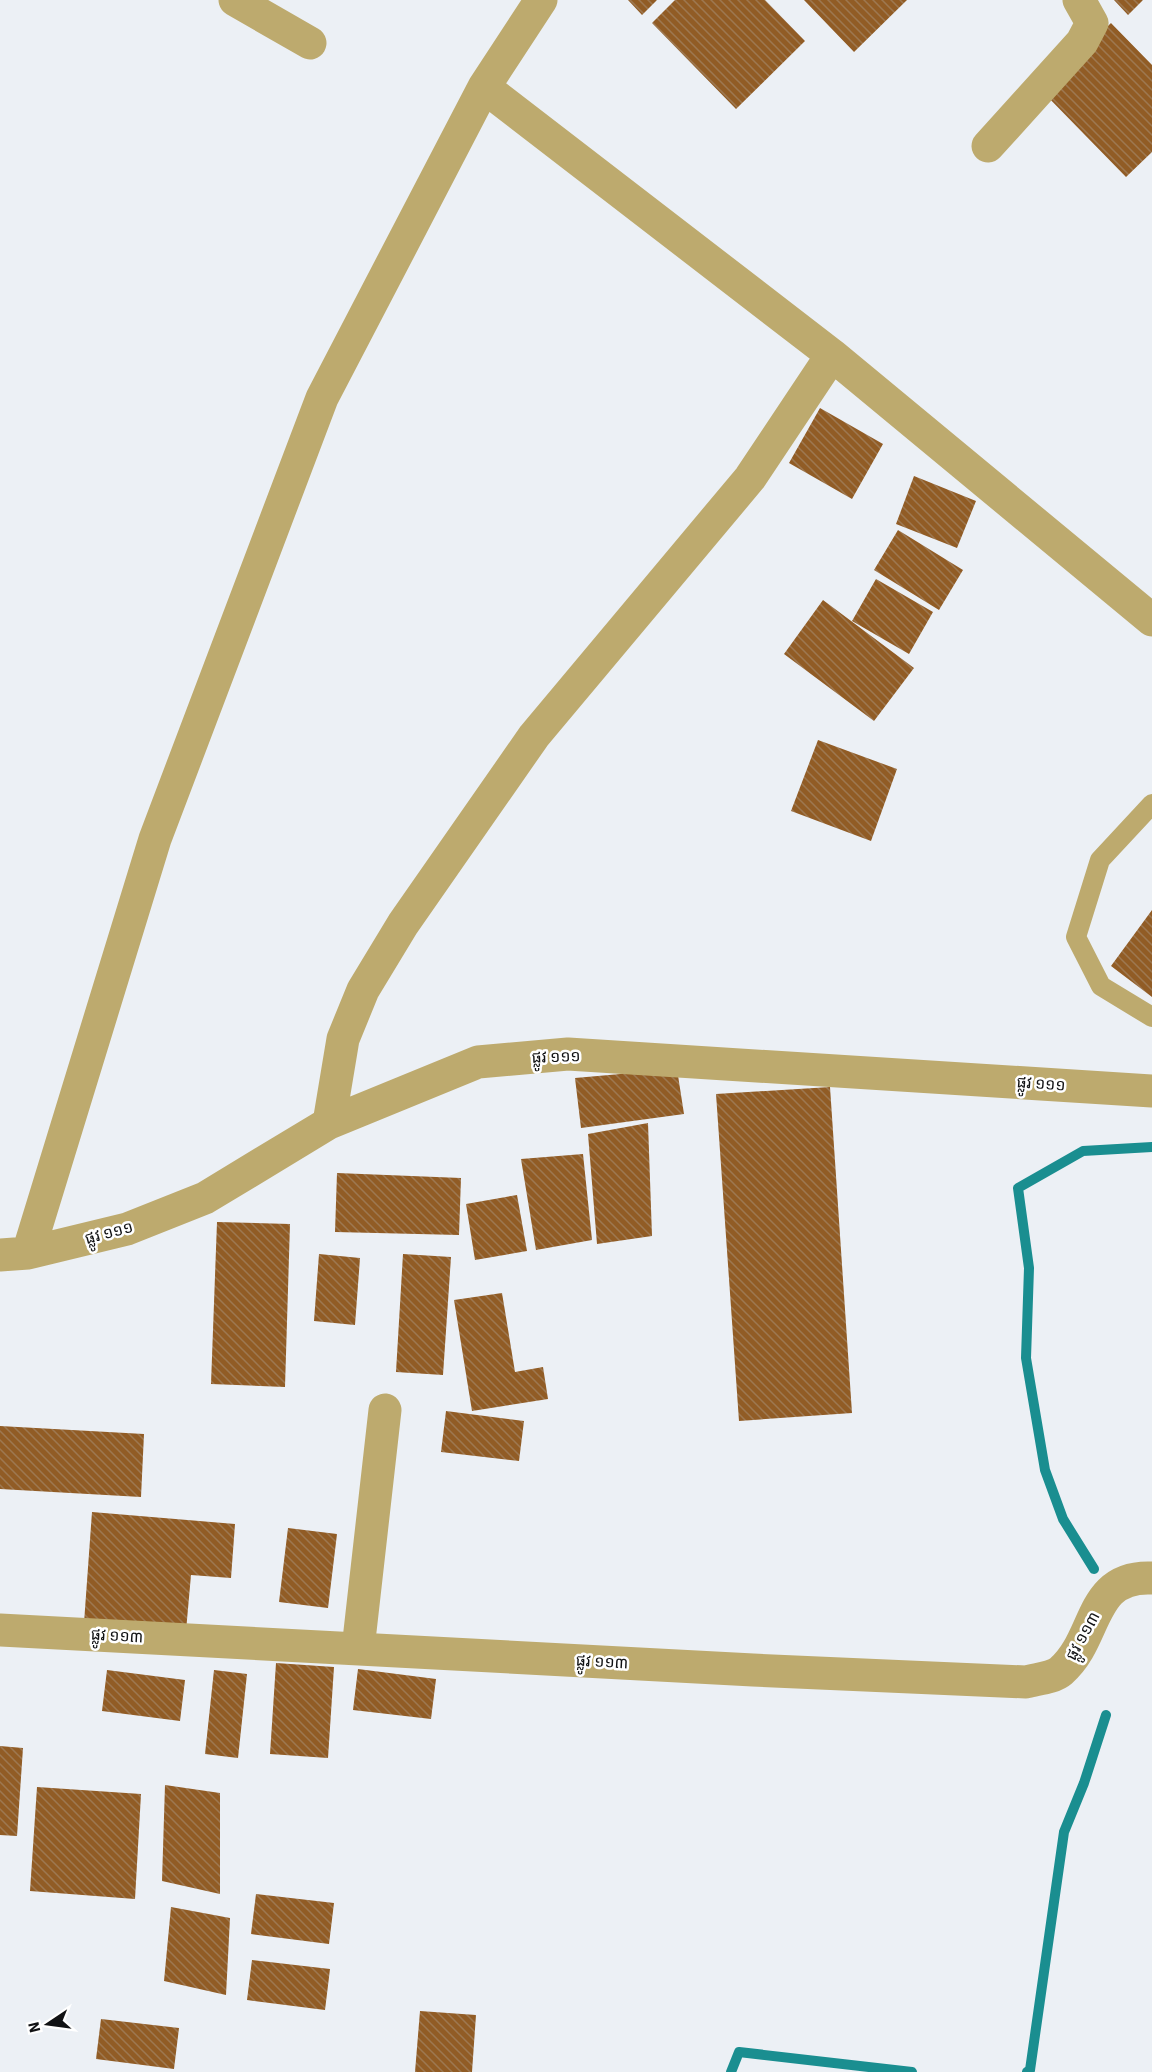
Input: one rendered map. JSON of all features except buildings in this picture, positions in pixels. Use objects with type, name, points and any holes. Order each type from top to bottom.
[{"type":"street","points":[[235,0],[310,43]]},
{"type":"street","points":[[14,1254],[155,839],[322,398],[484,87],[541,0]]},
{"type":"street","points":[[988,146],[1082,42],[1092,23],[1078,0]]},
{"type":"street","points":[[484,87],[832,355],[1152,620]]},
{"type":"street","points":[[329,1123],[343,1039],[363,990],[403,924],[534,736],[750,477],[832,355]]},
{"type":"street","name":"ផ្លូវ ១១១","points":[[14,1254],[127,1229],[205,1198],[329,1123],[478,1062],[568,1054],[1152,1091]]},
{"type":"street","points":[[358,1649],[385,1410]]},
{"type":"street","name":"ផ្លូវ ១១៣","points":[[0,1630],[753,1671],[1026,1682],[1059,1673],[1075,1656],[1107,1592],[1136,1577],[1152,1578]]},
{"type":"lane","points":[[1152,804],[1100,860],[1076,937],[1101,986],[1152,1017]]},
{"type":"waterway","points":[[1094,1569],[1063,1519],[1045,1470],[1026,1358],[1029,1268],[1018,1188],[1083,1151],[1152,1147]]},
{"type":"waterway","points":[[1027,2072],[1030,2070],[1064,1832],[1084,1783],[1106,1715]]},
{"type":"waterway","points":[[731,2072],[739,2052],[912,2072]]}]
